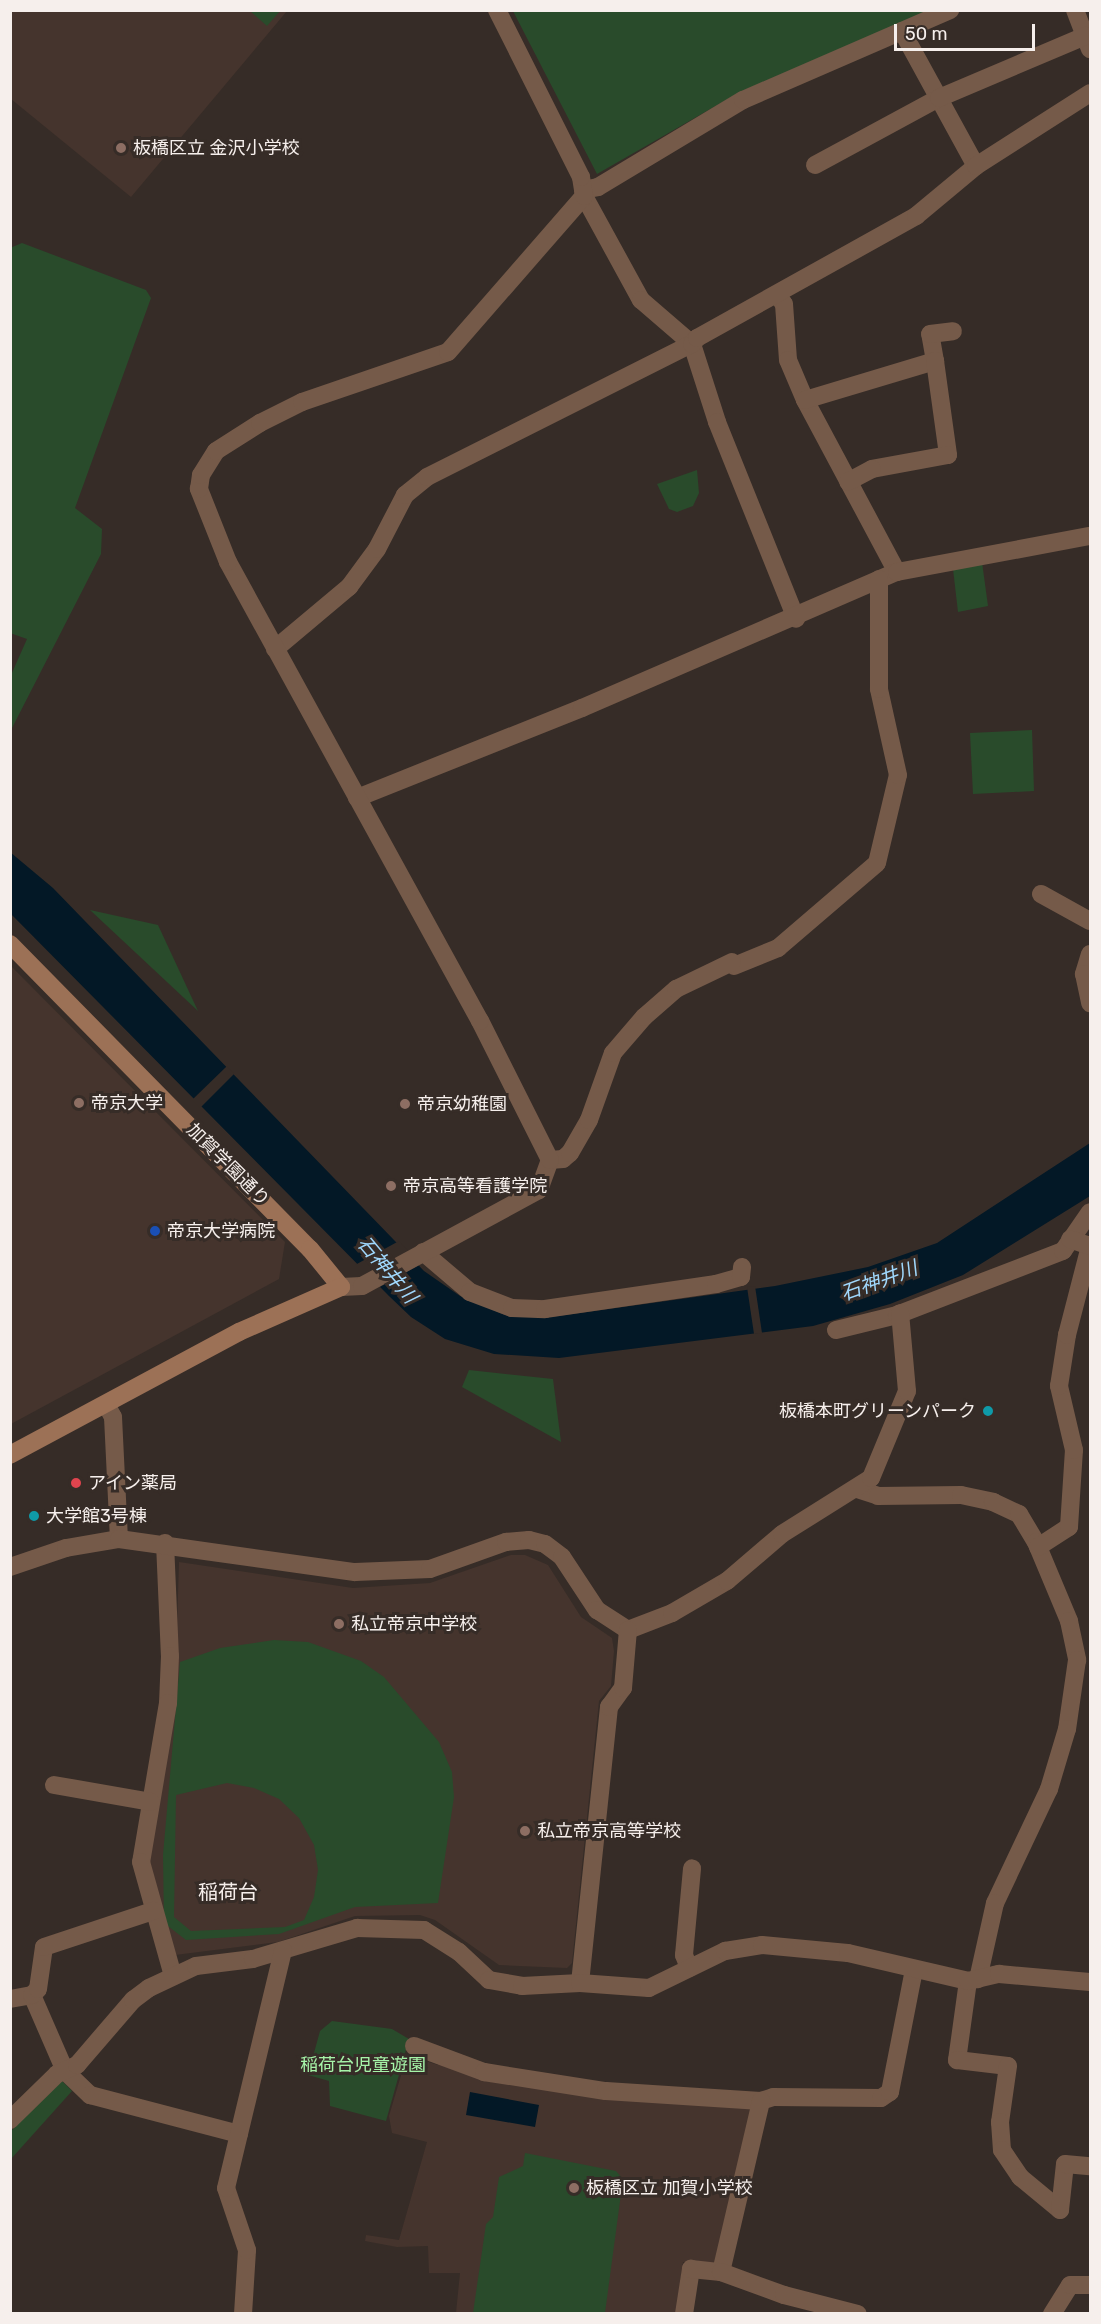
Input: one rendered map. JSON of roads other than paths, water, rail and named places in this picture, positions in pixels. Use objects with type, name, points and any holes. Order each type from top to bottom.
[{"type":"street","points":[[497,10],[581,177],[584,193],[641,300],[692,344],[730,457],[771,550],[796,619]]},
{"type":"street","points":[[10,1455],[239,1332],[341,1287],[368,1282],[539,1190],[550,1160],[480,1021],[228,562],[199,489],[208,462],[235,438],[302,402],[448,352],[584,193],[598,187],[742,100],[950,10]]},
{"type":"street","points":[[815,165],[939,98],[1088,42],[1075,10]]},
{"type":"street","points":[[902,31],[976,166]]},
{"type":"street","points":[[275,649],[349,587],[377,549],[405,495],[427,477],[692,344],[697,338],[916,216],[976,166],[1090,93]]},
{"type":"street","points":[[777,295],[784,304],[788,360],[805,400],[897,572]]},
{"type":"street","points":[[848,482],[873,469],[948,454],[930,334],[953,331]]},
{"type":"street","points":[[805,400],[935,361]]},
{"type":"street","points":[[357,798],[796,619],[897,572],[1090,536]]},
{"type":"street","points":[[550,1160],[563,1159],[570,1153],[589,1120],[613,1053],[644,1017],[676,989],[733,964],[778,948],[878,863],[898,776],[879,689],[879,579]]},
{"type":"street","points":[[1041,894],[1090,921]]},
{"type":"street","name":"加賀学園通り","points":[[10,944],[310,1249],[341,1287]]},
{"type":"street","points":[[1090,954],[1084,974],[1090,1003]]},
{"type":"street","points":[[836,1330],[900,1313],[1063,1251],[1090,1212]]},
{"type":"street","points":[[1038,1547],[1069,1527],[1074,1450],[1059,1386],[1067,1335],[1090,1246],[1070,1239]]},
{"type":"street","points":[[419,1254],[470,1292],[512,1308],[545,1309],[716,1284],[741,1277],[742,1268]]},
{"type":"street","points":[[628,1630],[672,1613],[727,1581],[782,1534],[857,1489],[871,1478],[907,1391],[900,1313]]},
{"type":"street","points":[[106,1404],[112,1417],[119,1539]]},
{"type":"street","points":[[857,1489],[878,1496],[961,1495],[993,1502],[1018,1514],[1038,1547],[1068,1621],[1077,1660],[1074,1694],[1049,1789],[995,1903],[973,1980],[957,2060],[1008,2066],[1001,2148],[1014,2168],[1060,2210],[1065,2164],[1090,2166]]},
{"type":"street","points":[[10,1567],[66,1548],[119,1539],[165,1543],[356,1572],[430,1569],[506,1542],[529,1540],[545,1544],[562,1557],[597,1610],[628,1630]]},
{"type":"street","points":[[165,1543],[170,1656],[168,1703],[141,1862],[173,1976]]},
{"type":"street","points":[[580,1983],[609,1707],[623,1688],[628,1630]]},
{"type":"street","points":[[54,1785],[151,1802]]},
{"type":"street","points":[[690,1968],[684,1954],[692,1868]]},
{"type":"street","points":[[10,1999],[32,1995],[38,1989],[44,1947],[153,1911]]},
{"type":"street","points":[[10,2120],[65,2071],[77,2065],[133,2000],[173,1976],[196,1966],[283,1951],[357,1928],[424,1930],[459,1952],[489,1980],[522,1986],[580,1983],[649,1988],[725,1951],[762,1945],[848,1953],[914,1970],[973,1980],[999,1974],[1090,1982]]},
{"type":"street","points":[[243,2313],[247,2250],[226,2188],[283,1951]]},
{"type":"street","points":[[414,2046],[484,2072],[606,2091],[761,2101],[773,2097],[847,2100],[881,2098],[890,2092],[914,1970]]},
{"type":"street","points":[[32,1995],[65,2071],[90,2095],[239,2134]]},
{"type":"street","points":[[721,2272],[761,2101]]},
{"type":"street","points":[[684,2313],[691,2269],[721,2272],[784,2295],[858,2313]]},
{"type":"street","points":[[1052,2313],[1070,2285],[1090,2285]]},
{"type":"water","name":"石神井川","points":[[10,852],[53,888],[424,1271],[460,1296],[505,1315],[551,1317],[775,1286],[868,1267],[937,1243],[1090,1143],[1090,1196],[963,1275],[890,1304],[813,1326],[559,1358],[494,1354],[445,1339],[411,1317],[389,1296],[11,914]]},
{"type":"water","points":[[470,2092],[539,2105],[535,2127],[466,2115]]},
{"type":"place","name":"板橋区立 金沢小学校","points":[[121,148]]},
{"type":"place","name":"帝京大学","points":[[79,1103]]},
{"type":"place","name":"帝京幼稚園","points":[[405,1104]]},
{"type":"place","name":"帝京高等看護学院","points":[[391,1186]]},
{"type":"place","name":"帝京大学病院","points":[[155,1231]]},
{"type":"place","name":"板橋本町グリーンパーク","points":[[988,1411]]},
{"type":"place","name":"アイン薬局","points":[[76,1483]]},
{"type":"place","name":"大学館3号棟","points":[[34,1516]]},
{"type":"place","name":"私立帝京中学校","points":[[339,1624]]},
{"type":"place","name":"私立帝京高等学校","points":[[525,1831]]},
{"type":"place","name":"板橋区立 加賀小学校","points":[[574,2188]]},
{"type":"district","name":"稲荷台","points":[[228,1892]]},
{"type":"park label","name":"稲荷台児童遊園","points":[[363,2065]]}]
